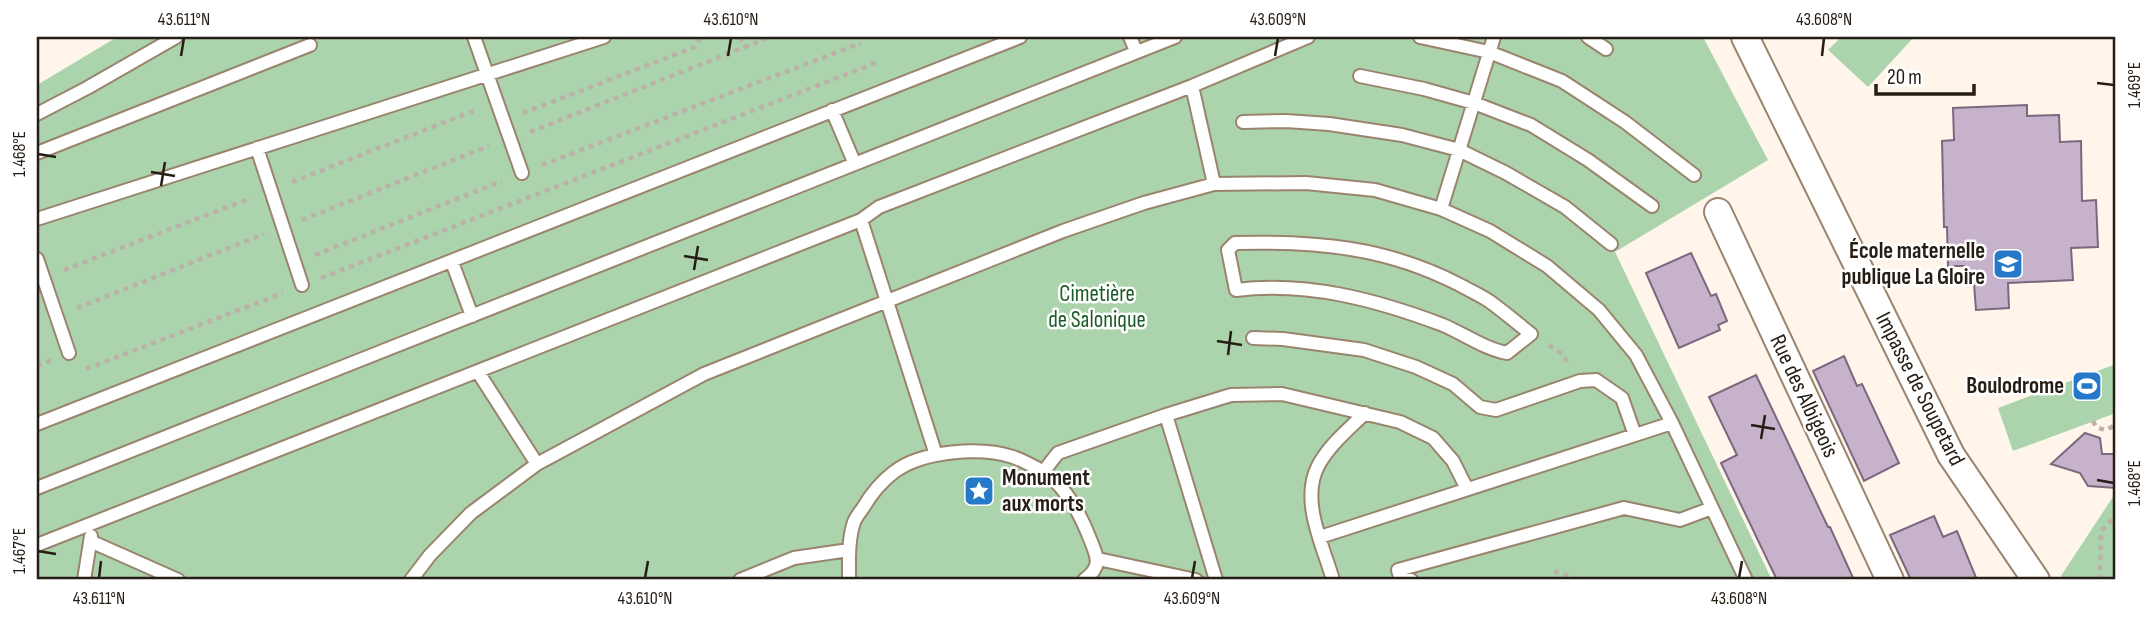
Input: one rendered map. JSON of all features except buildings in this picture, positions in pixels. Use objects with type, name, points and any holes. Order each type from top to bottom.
[{"type":"street","name":"Impasse de Soupetard","points":[[1757,42],[1951,455],[2036,580]]},
{"type":"street","name":"Rue des Albigeois","points":[[1718,212],[1890,580]]},
{"type":"lane","points":[[37,114],[176,37]]},
{"type":"lane","points":[[474,37],[522,173]]},
{"type":"lane","points":[[37,219],[604,37]]},
{"type":"lane","points":[[37,424],[1020,37]]},
{"type":"lane","points":[[1130,37],[1136,51]]},
{"type":"lane","points":[[37,488],[1175,37]]},
{"type":"lane","points":[[37,545],[861,220],[879,207],[1192,86],[1308,37]]},
{"type":"lane","points":[[1420,37],[1489,52],[1562,81],[1625,122],[1693,174]]},
{"type":"lane","points":[[1441,209],[1494,37]]},
{"type":"lane","points":[[1588,37],[1606,49]]},
{"type":"lane","points":[[37,153],[310,45]]},
{"type":"lane","points":[[1360,76],[1474,103],[1531,125],[1588,160],[1652,206]]},
{"type":"lane","points":[[1192,86],[1214,184]]},
{"type":"lane","points":[[832,110],[854,162]]},
{"type":"lane","points":[[1242,122],[1329,124],[1402,135],[1459,150],[1565,207],[1611,244]]},
{"type":"lane","points":[[257,148],[302,285]]},
{"type":"lane","points":[[411,580],[430,555],[471,513],[537,464],[704,374],[886,300],[1144,203],[1214,184],[1306,183],[1375,190],[1441,209],[1490,231],[1535,259],[1599,310],[1636,355],[1672,423],[1746,580]]},
{"type":"lane","points":[[861,220],[936,455]]},
{"type":"lane","points":[[1235,243],[1265,243],[1333,246],[1390,256],[1436,273],[1487,300],[1531,334],[1507,353],[1404,310],[1352,296],[1301,289],[1258,287],[1236,290],[1228,250],[1235,243]]},
{"type":"lane","points":[[37,259],[69,354]]},
{"type":"lane","points":[[452,261],[472,316]]},
{"type":"lane","points":[[1253,338],[1283,339],[1364,350],[1416,367],[1453,384],[1480,407],[1496,410],[1580,381],[1596,380],[1622,398],[1635,435]]},
{"type":"lane","points":[[478,372],[537,464]]},
{"type":"lane","points":[[1043,472],[1058,453],[1166,415],[1231,395],[1282,394],[1400,422],[1433,438],[1453,461],[1467,489]]},
{"type":"lane","points":[[1334,580],[1313,514],[1311,488],[1318,466],[1336,442],[1365,413]]},
{"type":"lane","points":[[1166,415],[1216,580]]},
{"type":"lane","points":[[1320,537],[1672,423]]},
{"type":"lane","points":[[849,580],[849,550],[855,522],[871,494],[896,471],[936,455],[985,452],[1013,457],[1043,472],[1066,492],[1087,531],[1098,559],[1093,573],[1084,580]]},
{"type":"lane","points":[[1411,580],[1400,577],[1398,569],[1624,508],[1680,520],[1712,508]]},
{"type":"lane","points":[[83,580],[93,523]]},
{"type":"lane","points":[[90,541],[178,580]]},
{"type":"lane","points":[[743,580],[794,558],[849,550]]},
{"type":"lane","points":[[1098,559],[1196,580]]},
{"type":"path","points":[[503,120],[695,47],[701,37]]},
{"type":"path","points":[[740,37],[744,47]]},
{"type":"path","points":[[57,316],[770,37]]},
{"type":"path","points":[[295,263],[861,43]]},
{"type":"path","points":[[37,366],[69,354],[76,373],[878,62]]},
{"type":"path","points":[[522,173],[531,196]]},
{"type":"path","points":[[1531,334],[1562,354],[1580,381]]},
{"type":"path","points":[[2093,421],[2096,427],[2105,430],[2116,425]]},
{"type":"path","points":[[2100,580],[2101,531],[2116,516]]},
{"type":"path","points":[[1554,571],[1581,580]]},
{"type":"green space","name":"Cimetière de Salonique","points":[[117,37],[1703,37],[1768,160],[1615,252],[1772,580],[37,580],[37,85]]},
{"type":"green space","points":[[1841,37],[1914,37],[1868,87],[1828,50]]},
{"type":"green space","name":"Boulodrome","points":[[2116,364],[2116,413],[2013,451],[1998,408]]},
{"type":"green space","points":[[2116,492],[2116,580],[2062,580],[2061,576]]},
{"type":"place","name":"École maternelle publique La Gloire","points":[[2008,264]]},
{"type":"place","name":"Boulodrome","points":[[2087,386]]},
{"type":"place","name":"Monument aux morts","points":[[979,491]]}]
